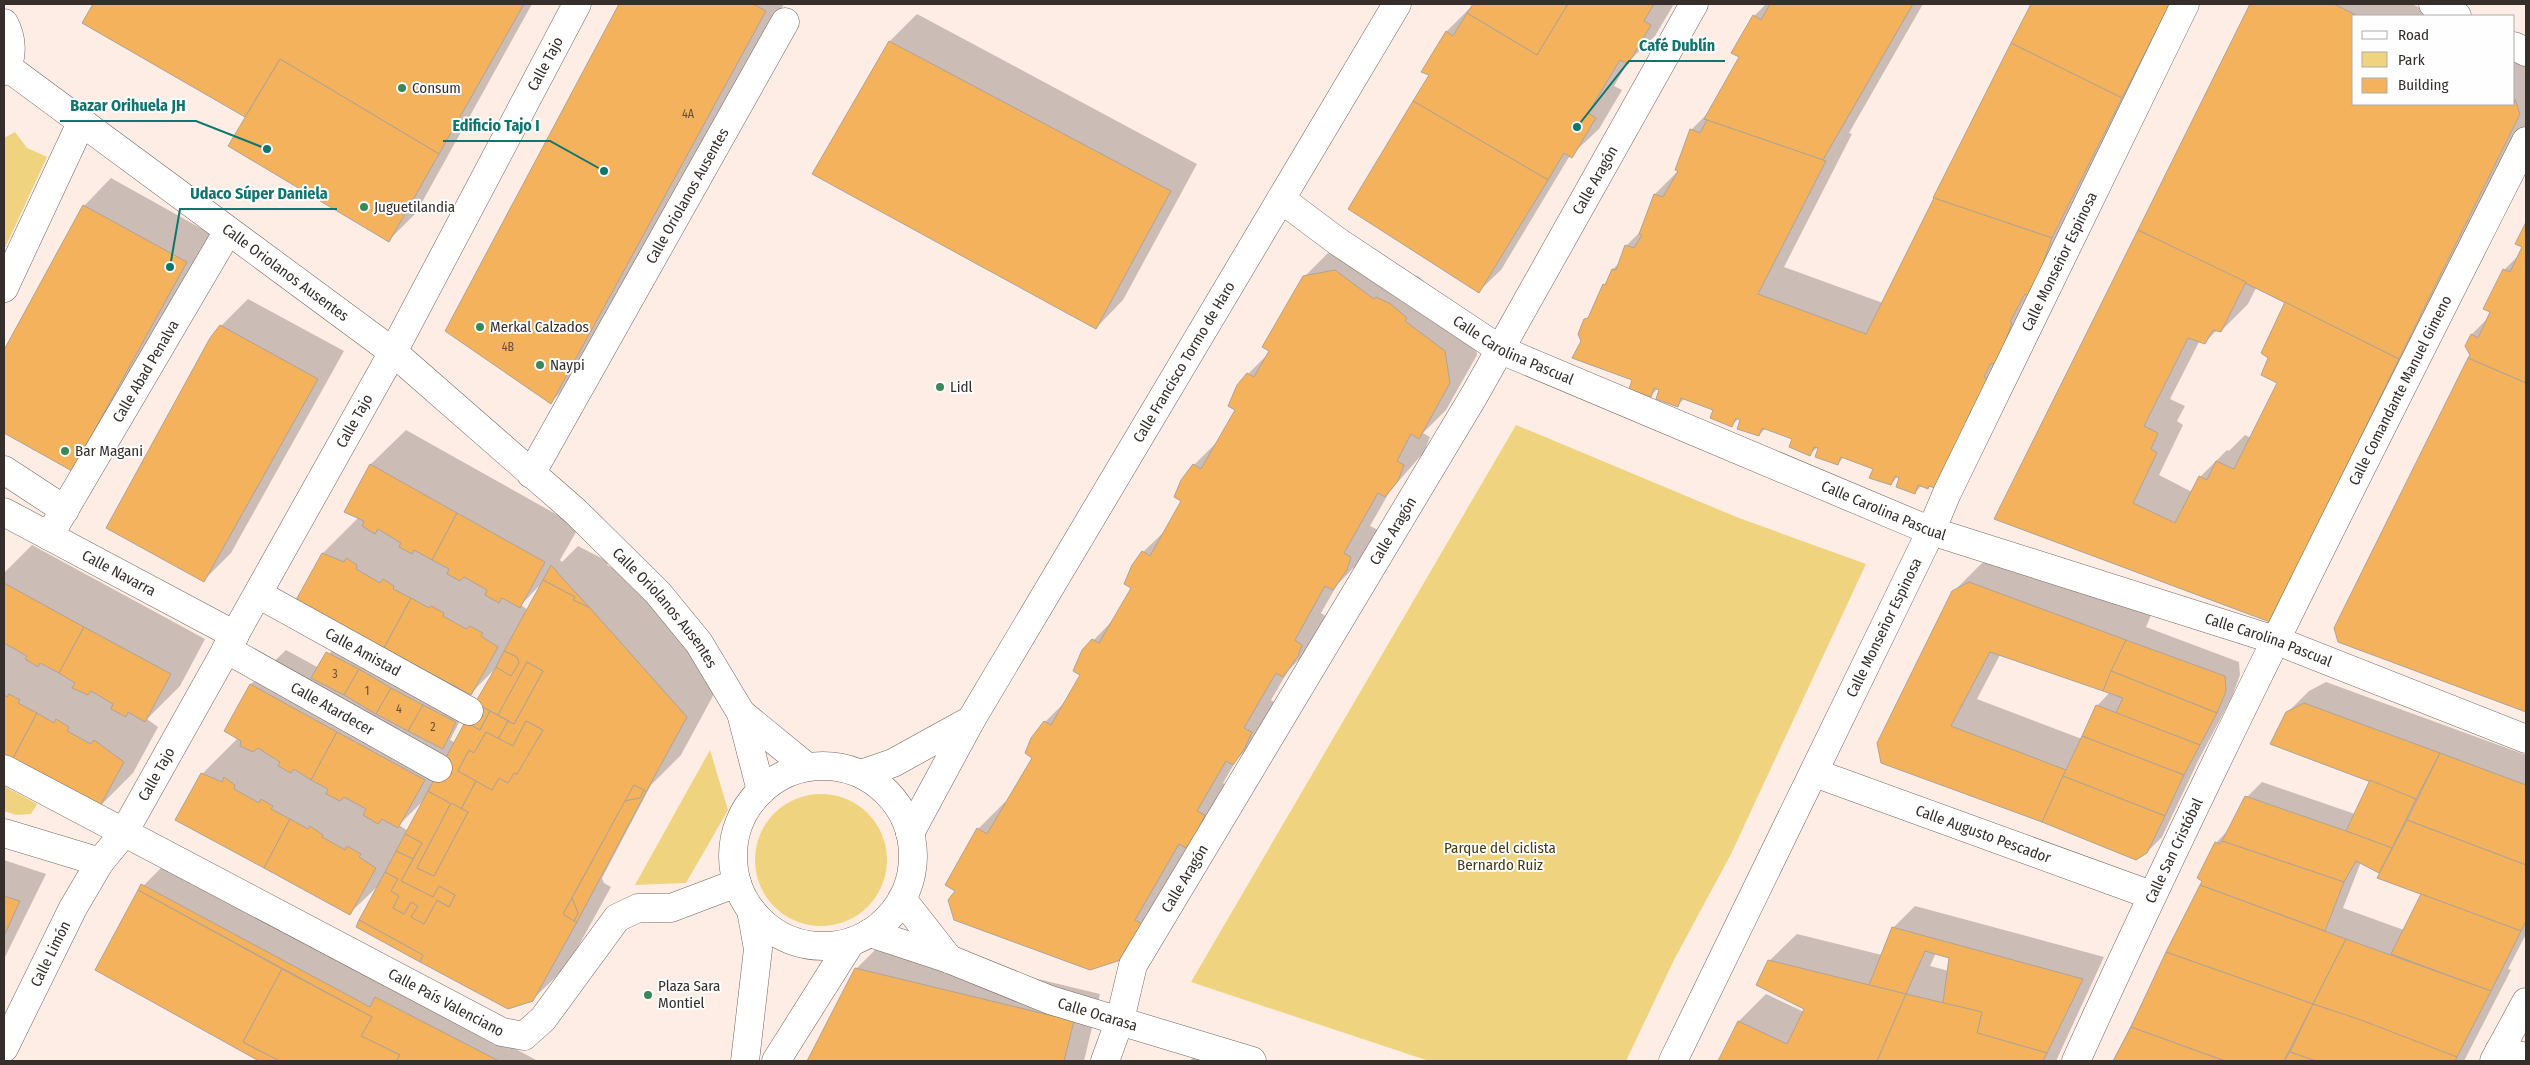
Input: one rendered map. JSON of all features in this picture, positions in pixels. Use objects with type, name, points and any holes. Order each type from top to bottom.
[{"type":"street","name":"Calle Tajo","points":[[123,834],[393,352],[577,4]]},
{"type":"street","name":"Calle Francisco Tormo de Haro","points":[[910,833],[971,720],[1397,4]]},
{"type":"street","name":"Calle Aragón","points":[[1105,1061],[1120,1020],[1133,965],[1501,350],[1694,4]]},
{"type":"street","name":"Calle Monseñor Espinosa","points":[[1673,1061],[2185,4]]},
{"type":"street","points":[[2433,4],[2455,15]]},
{"type":"street","name":"Calle Oriolanos Ausentes","points":[[531,474],[785,22]]},
{"type":"street","points":[[4,24],[8,32],[11,49],[5,69]]},
{"type":"street","name":"Calle Oriolanos Ausentes","points":[[5,69],[82,121],[393,352],[576,512],[658,593],[699,643],[741,713],[761,791]]},
{"type":"street","points":[[4,288],[82,121]]},
{"type":"street","name":"Calle Comandante Manuel Gimeno","points":[[2275,640],[2526,141]]},
{"type":"street","name":"Calle Carolina Pascual","points":[[1281,199],[1337,241],[1501,350],[1931,531],[2275,640],[2526,739]]},
{"type":"street","name":"Calle Abad Penalva","points":[[49,536],[228,231]]},
{"type":"street","points":[[4,470],[65,510]]},
{"type":"street","name":"Calle Navarra","points":[[4,512],[49,536],[231,642]]},
{"type":"street","name":"Calle Amistad","points":[[258,594],[468,711]]},
{"type":"street","name":"Calle San Cristóbal","points":[[2076,1061],[2152,895],[2275,640]]},
{"type":"street","name":"Calle Atardecer","points":[[231,642],[438,768]]},
{"type":"street","name":"Calle Oriolanos Ausentes","points":[[741,713],[807,767]]},
{"type":"street","points":[[861,774],[893,763],[971,720]]},
{"type":"street","points":[[745,1061],[758,950],[751,910],[737,883],[733,858],[736,834],[746,811],[761,791],[782,776],[807,767],[834,766],[861,774],[883,788],[900,808],[910,833],[913,855],[910,878],[902,899],[888,918],[860,937],[823,946],[796,942],[771,930],[751,910]]},
{"type":"street","name":"Calle País Valenciano","points":[[4,769],[123,834],[342,946],[502,1032],[524,1036],[543,1019],[617,918],[638,908],[671,908],[737,883]]},
{"type":"street","name":"Calle Augusto Pescador","points":[[1814,773],[2152,895]]},
{"type":"street","points":[[4,833],[100,862],[123,834]]},
{"type":"street","name":"Calle Limón","points":[[4,1048],[73,908],[100,862]]},
{"type":"street","name":"Calle Ocarasa","points":[[902,899],[949,959]]},
{"type":"street","points":[[776,1061],[860,937]]},
{"type":"street","name":"Calle Ocarasa","points":[[860,937],[949,959],[1050,1000],[1252,1061]]},
{"type":"street","points":[[2526,1002],[2496,1056],[2526,1057]]},
{"type":"green space","points":[[15,132],[27,148],[47,157],[4,250],[4,138]]},
{"type":"green space","name":"Parque del ciclista Bernardo Ruiz","points":[[1516,425],[1739,518],[1866,564],[1731,854],[1674,960],[1626,1061],[1429,1061],[1191,982]]},
{"type":"green space","points":[[710,750],[728,810],[686,883],[635,885]]},
{"type":"green space","points":[[4,786],[37,804],[31,814],[16,815],[4,811]]},
{"type":"green space","points":[[821,794],[834,795],[846,799],[868,813],[882,835],[886,847],[886,873],[882,885],[868,907],[846,921],[834,925],[821,926],[808,925],[796,921],[774,907],[760,885],[756,873],[755,860],[756,847],[760,835],[774,813],[796,799],[808,795]]},
{"type":"building","name":"Consum","points":[[93,4],[524,4],[439,154],[280,59],[245,117],[82,23]]},
{"type":"building","points":[[619,4],[753,4],[766,11],[551,404],[445,331]]},
{"type":"building","points":[[1473,4],[1568,4],[1537,55],[1467,13]]},
{"type":"building","points":[[1568,4],[1654,4],[1644,21],[1651,25],[1628,64],[1620,60],[1588,113],[1596,118],[1572,158],[1564,153],[1548,180],[1413,101],[1429,75],[1421,72],[1446,31],[1453,36],[1467,13],[1537,55]]},
{"type":"building","points":[[1770,4],[1913,4],[1823,160],[1704,119],[1739,57],[1731,53],[1753,15],[1761,20]]},
{"type":"building","points":[[2031,4],[2170,4],[2122,98],[2011,43]]},
{"type":"building","points":[[2250,4],[2334,4],[2356,15],[2352,15],[2352,105],[2515,105],[2515,99],[2520,114],[2399,359],[2138,230]]},
{"type":"building","points":[[889,41],[1171,191],[1096,329],[812,174]]},
{"type":"building","points":[[2011,43],[2122,98],[2052,238],[1933,198]]},
{"type":"building","points":[[280,59],[439,154],[389,242],[228,146]]},
{"type":"building","points":[[1413,101],[1548,180],[1479,293],[1348,209]]},
{"type":"building","points":[[1707,120],[1826,161],[1758,294],[1866,334],[1934,198],[2052,238],[2031,296],[2025,294],[2010,322],[2012,323],[1997,365],[1991,363],[1984,377],[1988,379],[1974,411],[1971,410],[1960,441],[1945,469],[1943,468],[1935,488],[1929,486],[1928,489],[1918,485],[1915,494],[1896,487],[1899,478],[1895,476],[1891,485],[1869,478],[1873,469],[1841,457],[1838,465],[1815,457],[1818,448],[1814,447],[1810,456],[1789,447],[1792,439],[1762,428],[1759,436],[1737,429],[1740,420],[1736,418],[1732,427],[1710,418],[1713,410],[1681,398],[1678,407],[1656,399],[1659,390],[1654,388],[1651,397],[1629,389],[1632,380],[1572,358],[1581,341],[1578,334],[1584,319],[1588,318],[1612,269],[1616,270],[1625,245],[1634,248],[1642,235],[1639,234],[1654,194],[1663,197],[1678,171],[1675,170],[1690,129],[1700,133]]},
{"type":"building","points":[[83,205],[187,262],[72,471],[4,433],[4,350]]},
{"type":"building","points":[[2526,222],[2526,383],[2468,358],[2470,355],[2465,346],[2471,334],[2478,338],[2490,312],[2483,309],[2503,269],[2510,272],[2522,247],[2515,244]]},
{"type":"building","points":[[2138,230],[2246,282],[2221,332],[2213,330],[2205,344],[2188,338],[2144,426],[2158,433],[2151,449],[2157,453],[2133,503],[2175,523],[2199,476],[2207,480],[2216,461],[2234,469],[2277,383],[2261,375],[2268,358],[2261,353],[2285,302],[2399,359],[2270,622],[1994,519]]},
{"type":"building","points":[[1335,270],[1374,299],[1376,297],[1391,304],[1407,318],[1405,321],[1445,351],[1450,383],[1419,439],[1411,434],[1397,461],[1404,465],[1398,481],[1385,497],[1378,493],[1344,553],[1351,557],[1347,570],[1333,590],[1325,586],[1295,640],[1302,645],[1298,656],[1283,677],[1276,673],[1244,728],[1252,732],[1245,748],[1233,765],[1226,761],[1197,811],[1205,815],[1197,833],[1186,848],[1179,844],[1135,920],[1145,926],[1127,958],[1090,970],[954,920],[948,900],[955,891],[945,885],[977,828],[987,834],[1032,758],[1025,753],[1031,738],[1044,721],[1051,725],[1080,675],[1073,671],[1082,650],[1092,639],[1099,643],[1131,588],[1124,584],[1132,565],[1142,551],[1150,556],[1181,501],[1174,497],[1181,480],[1193,464],[1201,469],[1235,410],[1228,406],[1237,385],[1247,373],[1254,377],[1269,351],[1262,347],[1303,276]]},
{"type":"building","points":[[220,325],[318,379],[204,582],[106,528],[210,338]]},
{"type":"building","points":[[2468,358],[2526,383],[2526,712],[2338,642],[2334,628]]},
{"type":"building","points":[[370,464],[457,513],[432,560],[414,550],[412,554],[399,547],[401,543],[378,529],[375,534],[362,526],[364,521],[344,512]]},
{"type":"building","points":[[457,513],[545,562],[520,608],[502,598],[499,603],[485,595],[487,590],[464,577],[460,581],[447,574],[449,569],[432,560]]},
{"type":"building","points":[[322,553],[344,562],[346,558],[357,565],[356,569],[380,583],[383,579],[394,586],[393,589],[411,598],[384,648],[296,600]]},
{"type":"building","points":[[551,565],[590,608],[573,600],[575,597],[543,580]]},
{"type":"building","points":[[543,580],[575,597],[573,600],[590,608],[687,717],[646,792],[634,785],[563,914],[577,922],[533,1001],[508,1009],[420,962],[423,955],[359,920],[385,872],[398,879],[391,891],[399,896],[393,908],[404,914],[411,902],[418,906],[411,917],[424,924],[437,900],[449,907],[455,895],[439,886],[433,897],[401,881],[422,843],[405,834],[428,791],[451,803],[417,868],[434,876],[468,812],[461,809],[476,781],[492,790],[499,778],[508,783],[514,773],[517,774],[543,730],[526,721],[513,746],[498,739],[508,721],[514,724],[543,671],[527,662],[498,715],[475,703],[496,667],[511,676],[519,663],[517,657],[504,651]]},
{"type":"building","points":[[1969,582],[2126,640],[2103,691],[1990,652],[1951,726],[2066,770],[2042,822],[1881,763],[1877,743],[1952,591]]},
{"type":"building","points":[[4,583],[84,627],[59,673],[40,663],[38,667],[25,659],[27,656],[4,643]]},
{"type":"building","points":[[411,598],[429,608],[431,606],[444,613],[443,616],[466,629],[470,626],[483,633],[481,636],[498,647],[471,695],[384,648]]},
{"type":"building","points":[[84,627],[171,674],[145,722],[128,712],[126,717],[111,709],[113,704],[91,691],[88,695],[72,688],[75,683],[59,673]]},
{"type":"building","points":[[2126,640],[2225,676],[2226,691],[2217,713],[2111,671]]},
{"type":"building","points":[[504,651],[517,657],[519,663],[511,676],[496,667]]},
{"type":"building","points":[[326,652],[359,669],[344,695],[311,678]]},
{"type":"building","points":[[527,662],[543,671],[514,724],[498,715]]},
{"type":"building","points":[[359,669],[391,688],[376,714],[344,695]]},
{"type":"building","points":[[2111,671],[2217,713],[2200,745],[2116,713],[2123,698],[2103,691]]},
{"type":"building","points":[[250,684],[337,732],[311,780],[294,769],[291,773],[278,766],[280,762],[258,748],[253,752],[240,746],[241,741],[224,731]]},
{"type":"building","points":[[391,688],[423,705],[408,731],[376,714]]},
{"type":"building","points":[[9,694],[20,700],[18,703],[37,713],[11,762],[4,758],[4,695],[7,697]]},
{"type":"building","points":[[475,703],[490,711],[480,730],[465,722]]},
{"type":"building","points":[[2304,703],[2440,753],[2416,799],[2270,744],[2286,712]]},
{"type":"building","points":[[423,705],[456,722],[443,749],[408,731]]},
{"type":"building","points":[[2096,705],[2200,745],[2184,775],[2082,736]]},
{"type":"building","points":[[490,711],[508,721],[498,739],[486,732],[474,753],[469,750],[458,771],[476,781],[461,809],[428,791],[465,722],[480,730]]},
{"type":"building","points":[[37,713],[54,723],[56,719],[69,727],[67,731],[91,744],[94,740],[124,762],[98,810],[11,762]]},
{"type":"building","points":[[526,721],[543,730],[517,774],[514,773],[508,783],[499,778],[492,790],[458,771],[469,750],[474,753],[486,732],[513,746]]},
{"type":"building","points":[[337,732],[425,780],[398,828],[382,819],[378,824],[363,815],[366,809],[344,797],[340,801],[326,794],[328,789],[311,780]]},
{"type":"building","points":[[2082,736],[2184,775],[2165,816],[2063,776]]},
{"type":"building","points":[[2440,753],[2526,785],[2526,865],[2407,820]]},
{"type":"building","points":[[201,773],[222,782],[224,777],[235,785],[234,789],[259,803],[261,799],[273,806],[271,809],[290,819],[264,868],[175,820]]},
{"type":"building","points":[[2063,776],[2165,816],[2147,853],[2136,860],[2042,822]]},
{"type":"building","points":[[2370,780],[2416,799],[2392,848],[2346,831]]},
{"type":"building","points":[[634,785],[644,790],[640,798],[625,801]]},
{"type":"building","points":[[644,790],[646,792],[577,922],[574,921],[578,913],[572,898],[625,801],[640,798]]},
{"type":"building","points":[[2245,796],[2392,848],[2379,873],[2356,861],[2344,882],[2222,841]]},
{"type":"building","points":[[451,803],[468,812],[434,876],[417,868]]},
{"type":"building","points":[[290,819],[308,829],[310,826],[323,835],[322,837],[345,850],[347,846],[361,854],[359,857],[376,868],[350,915],[264,868]]},
{"type":"building","points":[[2407,820],[2526,865],[2526,921],[2521,931],[2377,878]]},
{"type":"building","points":[[405,834],[422,843],[413,859],[396,851]]},
{"type":"building","points":[[2222,841],[2344,882],[2325,931],[2200,885],[2202,881],[2197,878],[2215,842],[2220,844]]},
{"type":"building","points":[[396,851],[413,859],[401,881],[433,897],[439,886],[455,895],[449,907],[437,900],[424,924],[411,917],[418,906],[411,902],[404,914],[393,908],[399,896],[391,891],[398,879],[385,872]]},
{"type":"building","points":[[141,884],[370,1007],[375,997],[499,1061],[396,1061],[400,1055],[361,1036],[372,1017],[138,890]]},
{"type":"building","points":[[2200,885],[2346,939],[2313,1004],[2166,952]]},
{"type":"building","points":[[138,890],[282,969],[243,1042],[280,1061],[259,1061],[95,970]]},
{"type":"building","points":[[2421,894],[2521,931],[2491,991],[2391,954]]},
{"type":"building","points":[[4,896],[20,901],[4,936]]},
{"type":"building","points":[[572,898],[578,913],[574,921],[563,914]]},
{"type":"building","points":[[359,920],[423,955],[420,962],[356,927]]},
{"type":"building","points":[[1892,927],[2083,979],[2047,1053],[1977,1033],[1982,1012],[1943,1003],[1949,958],[1925,951],[1906,994],[1869,985]]},
{"type":"building","points":[[2346,939],[2491,991],[2457,1057],[2313,1004]]},
{"type":"building","points":[[2166,952],[2313,1004],[2284,1061],[2225,1061],[2131,1027]]},
{"type":"building","points":[[1768,960],[1906,994],[1877,1061],[1718,1061],[1738,1021],[1787,1044],[1804,1009],[1756,985]]},
{"type":"building","points":[[855,968],[1074,1021],[1064,1061],[807,1061]]},
{"type":"building","points":[[282,969],[372,1017],[361,1036],[400,1055],[396,1061],[280,1061],[243,1042]]},
{"type":"building","points":[[1906,994],[1982,1012],[1977,1033],[2047,1053],[2043,1061],[1877,1061]]},
{"type":"building","points":[[2313,1004],[2361,1020],[2457,1057],[2455,1061],[2316,1061],[2290,1052]]},
{"type":"building","points":[[2131,1027],[2225,1061],[2113,1061]]},
{"type":"building","points":[[2290,1052],[2316,1061],[2284,1061]]},
{"type":"place","name":"Consum","points":[[402,88]]},
{"type":"place","name":"Café Dublín","points":[[1577,127]]},
{"type":"place","name":"Bazar Orihuela JH","points":[[267,149]]},
{"type":"place","name":"Edificio Tajo I","points":[[604,171]]},
{"type":"place","name":"Juguetilandia","points":[[364,207]]},
{"type":"place","name":"Udaco Súper Daniela","points":[[170,267]]},
{"type":"place","name":"Merkal Calzados","points":[[480,327]]},
{"type":"place","name":"Naypi","points":[[540,365]]},
{"type":"place","name":"Lidl","points":[[940,387]]},
{"type":"place","name":"Bar Magani","points":[[65,451]]},
{"type":"place","name":"Plaza Sara Montiel","points":[[648,995]]}]
